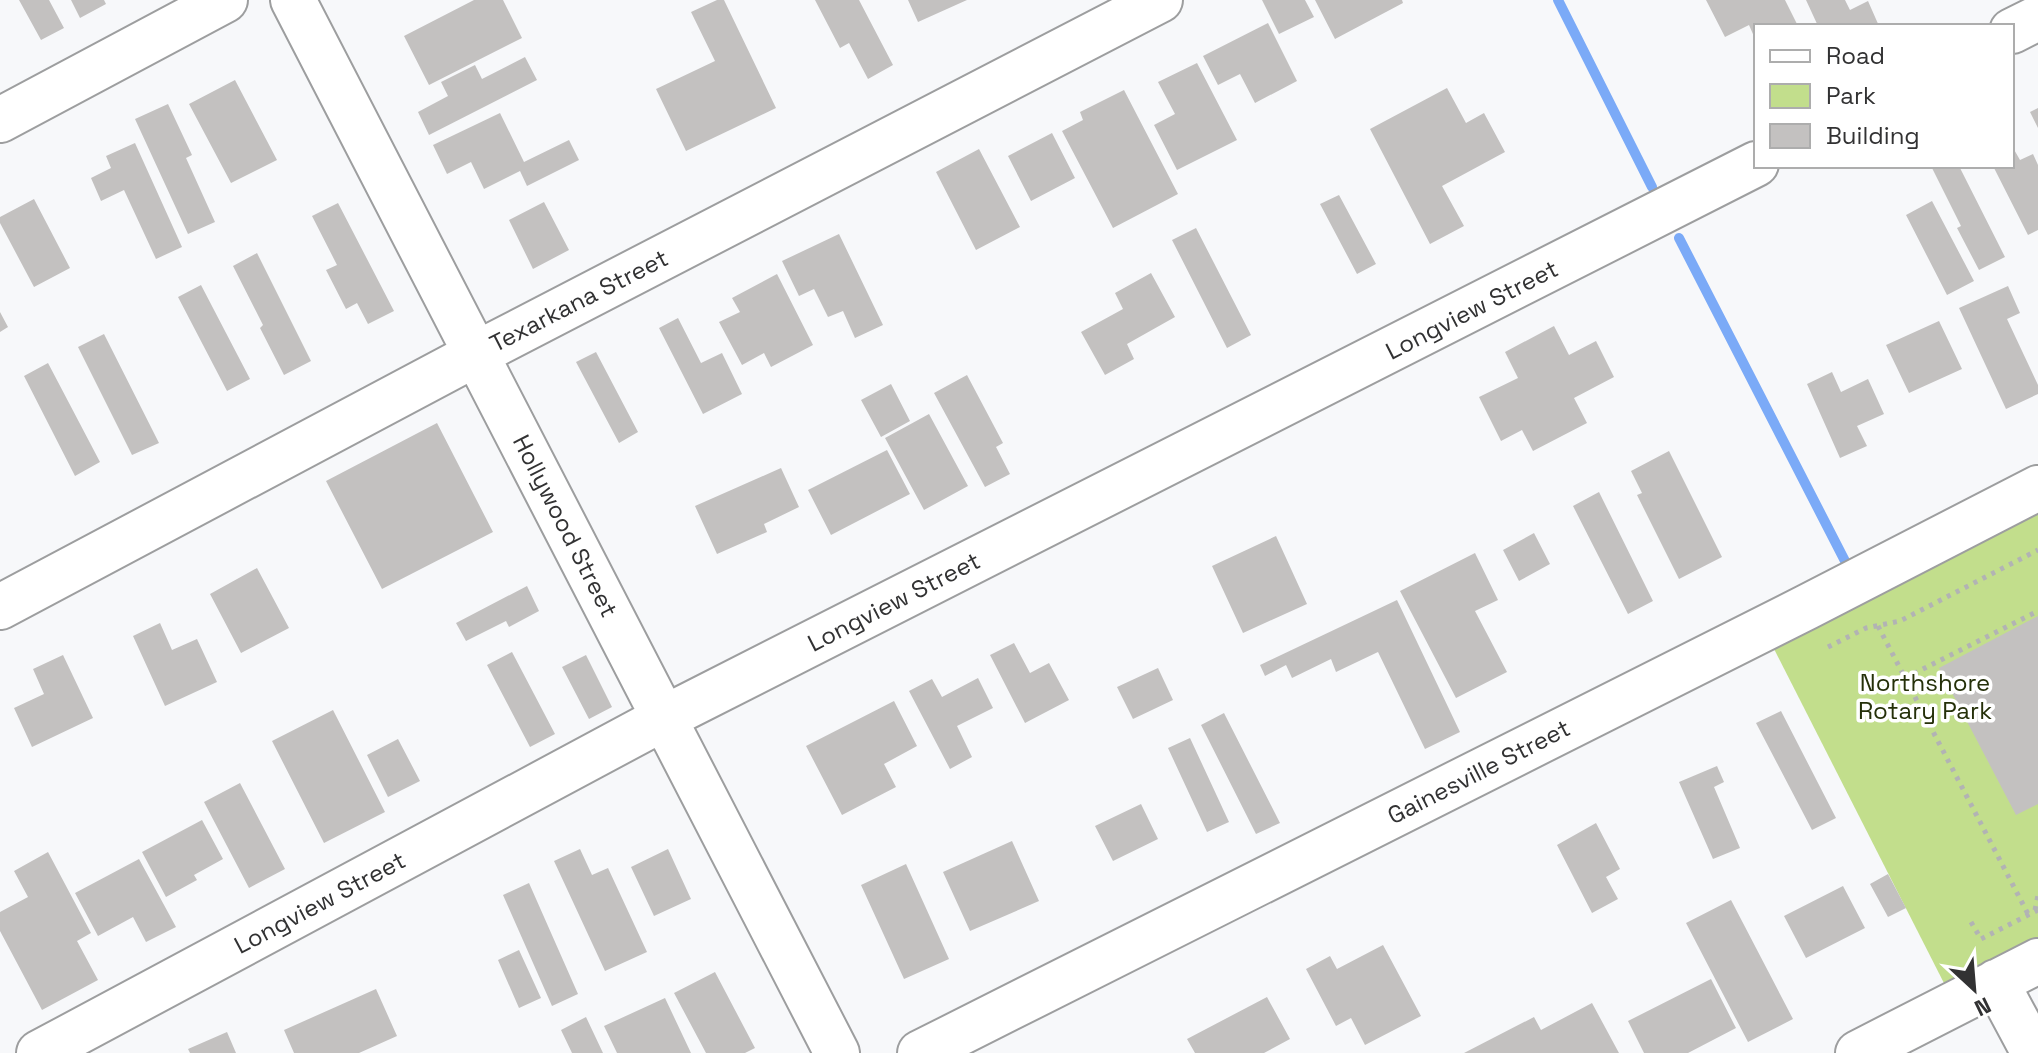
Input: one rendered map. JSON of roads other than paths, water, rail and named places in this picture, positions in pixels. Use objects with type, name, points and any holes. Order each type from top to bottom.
[{"type":"street","points":[[0,120],[225,0]]},
{"type":"street","name":"Hollywood Street","points":[[293,0],[837,1053]]},
{"type":"street","name":"Texarkana Street","points":[[0,607],[476,354],[1160,0]]},
{"type":"street","points":[[2014,30],[2038,18]]},
{"type":"street","name":"Longview Street","points":[[39,1053],[664,718],[1754,165]]},
{"type":"street","name":"Gainesville Street","points":[[920,1053],[2038,488]]},
{"type":"street","points":[[1858,1053],[2038,961]]},
{"type":"street","points":[[1996,982],[2034,1053]]},
{"type":"waterway","points":[[1558,0],[1652,187]]},
{"type":"waterway","points":[[1679,238],[1845,561]]},
{"type":"park label","name":"Northshore Rotary Park","points":[[1925,697]]}]
